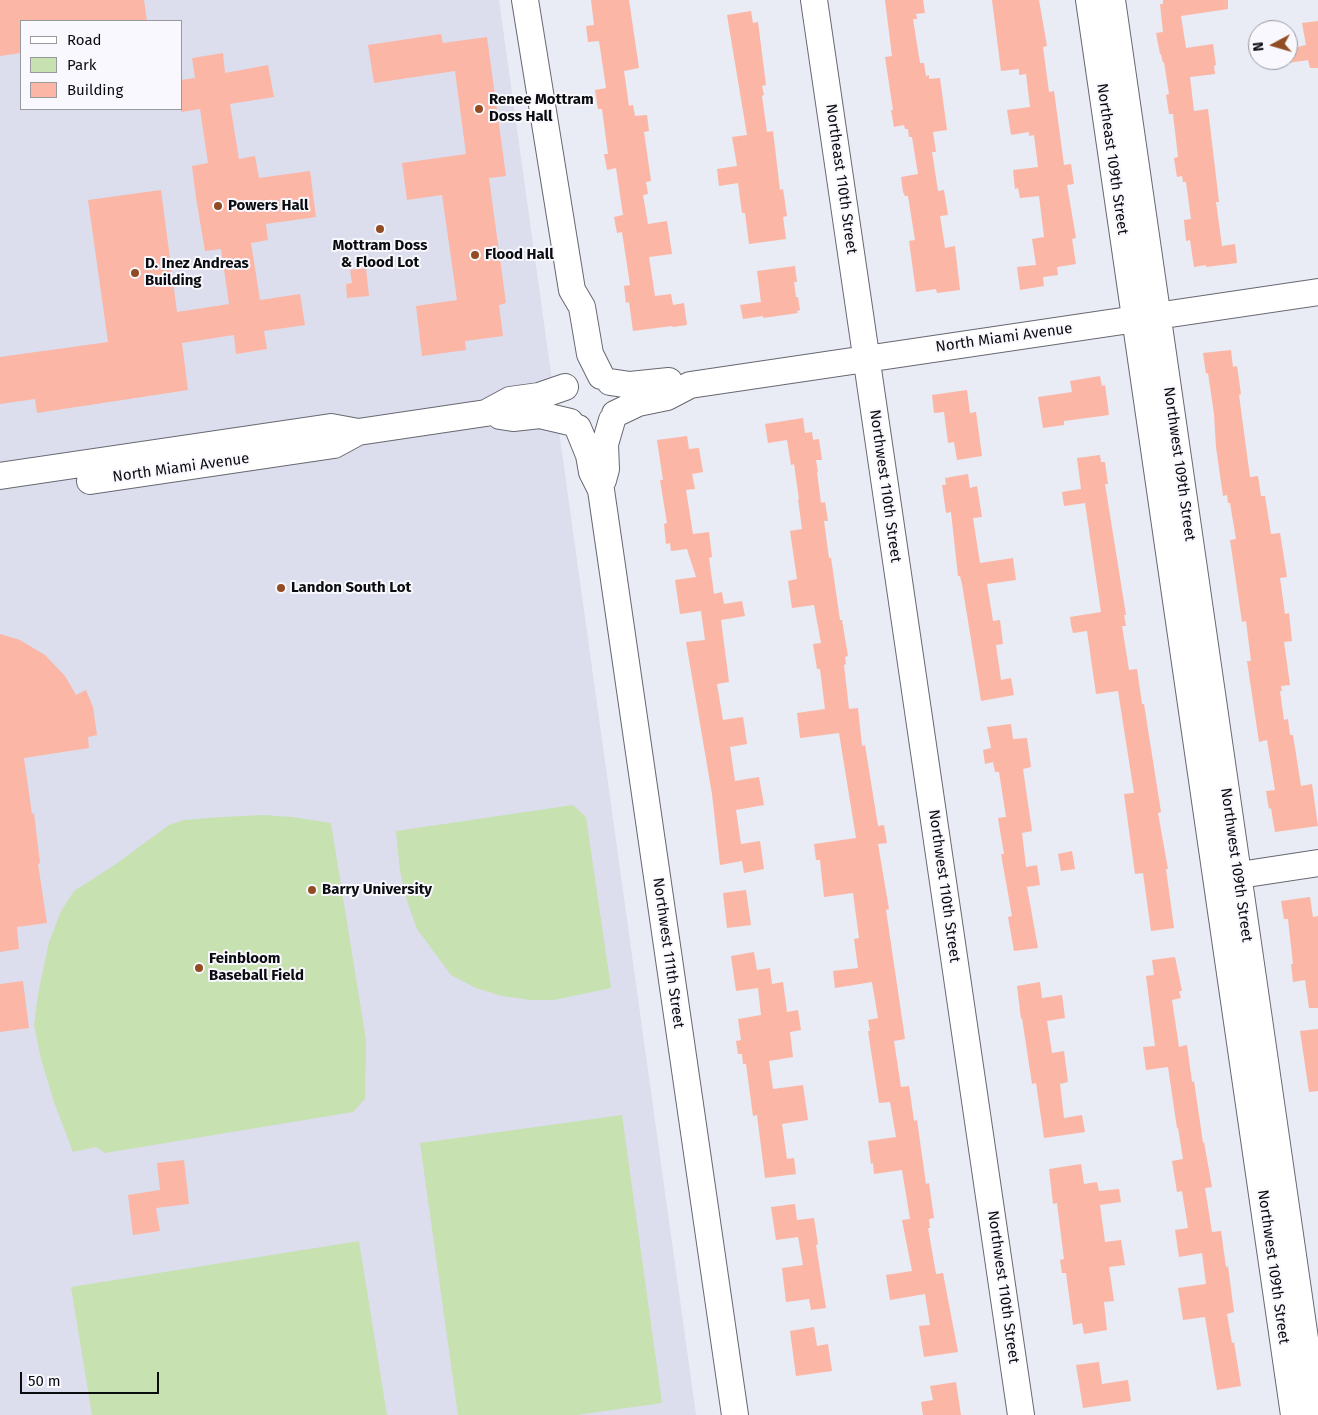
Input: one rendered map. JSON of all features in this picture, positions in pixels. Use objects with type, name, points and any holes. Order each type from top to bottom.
[{"type":"street","points":[[525,0],[572,290],[569,309],[574,358],[569,383],[562,394],[562,409],[574,425],[592,430],[600,429],[614,417],[618,406],[618,397],[615,389],[606,379],[590,354],[582,308],[572,290]]},
{"type":"street","name":"Northeast 110th Street","points":[[814,0],[867,358]]},
{"type":"street","name":"Northeast 109th Street","points":[[1089,0],[1114,92]]},
{"type":"street","name":"Northeast 109th Street","points":[[1112,0],[1114,92],[1146,317]]},
{"type":"street","name":"North Miami Avenue","points":[[614,417],[638,403],[667,397],[690,385],[1318,292]]},
{"type":"street","name":"Northwest 109th Street","points":[[1146,317],[1279,1233],[1316,1415]]},
{"type":"street","name":"Northwest 110th Street","points":[[867,358],[1021,1415]]},
{"type":"street","points":[[569,383],[587,373],[606,379]]},
{"type":"street","name":"North Miami Avenue","points":[[606,379],[630,384],[666,380],[690,385]]},
{"type":"street","name":"North Miami Avenue","points":[[486,413],[510,400],[539,396],[569,383]]},
{"type":"street","name":"North Miami Avenue","points":[[0,494],[117,468],[331,427],[358,432],[486,413],[513,418],[540,415],[574,425]]},
{"type":"street","name":"Northwest 111th Street","points":[[601,490],[606,469],[605,444],[614,417]]},
{"type":"street","name":"Northwest 111th Street","points":[[574,425],[589,455],[592,472],[601,490],[735,1415]]},
{"type":"street","name":"North Miami Avenue","points":[[0,476],[117,468]]},
{"type":"street","points":[[1227,877],[1318,863]]},
{"type":"street","name":"Northwest 109th Street","points":[[1279,1233],[1294,1415]]},
{"type":"shaded area","name":"Barry University","points":[[0,0],[499,0],[696,1415],[0,1415]]},
{"type":"green space","points":[[573,805],[586,817],[611,988],[554,1000],[531,1000],[502,996],[476,988],[451,975],[417,929],[407,901],[400,871],[396,831]]},
{"type":"green space","name":"Feinbloom Baseball Field","points":[[264,815],[331,823],[366,1040],[365,1099],[353,1112],[105,1153],[96,1147],[73,1152],[54,1102],[41,1059],[34,1025],[38,994],[49,942],[61,911],[74,891],[116,864],[169,825],[184,820]]},
{"type":"green space","points":[[622,1115],[662,1403],[577,1415],[458,1415],[420,1143]]},
{"type":"green space","points":[[359,1241],[387,1415],[92,1415],[71,1287]]},
{"type":"building","points":[[0,0],[144,0],[147,20],[20,20],[20,53],[0,56]]},
{"type":"building","points":[[591,0],[629,0],[639,68],[624,71],[629,106],[633,105],[635,116],[647,115],[649,131],[644,132],[651,181],[646,182],[648,194],[643,195],[648,224],[667,221],[672,254],[649,257],[655,296],[671,294],[673,305],[684,303],[687,325],[633,331],[629,302],[626,303],[624,286],[630,285],[622,232],[617,233],[614,217],[623,215],[616,168],[607,170],[604,154],[608,154],[602,109],[598,109],[595,90],[606,88],[599,41],[588,42],[586,26],[594,25]]},
{"type":"building","points":[[885,0],[923,0],[925,13],[916,14],[917,19],[913,19],[920,63],[924,63],[926,76],[929,75],[929,79],[940,78],[947,130],[933,132],[936,152],[932,152],[938,191],[944,190],[948,215],[940,216],[945,248],[955,246],[960,290],[937,293],[936,289],[916,292],[909,241],[915,240],[908,196],[905,196],[903,192],[901,177],[918,174],[912,137],[909,137],[908,129],[905,129],[904,125],[894,127],[885,57],[892,56]]},
{"type":"building","points":[[992,0],[1039,0],[1047,46],[1043,47],[1049,92],[1054,91],[1064,165],[1071,164],[1074,184],[1067,185],[1076,238],[1072,239],[1076,264],[1057,267],[1058,275],[1043,277],[1044,286],[1020,290],[1017,267],[1036,265],[1032,239],[1044,237],[1039,196],[1020,198],[1018,188],[1015,189],[1013,170],[1038,167],[1034,135],[1029,136],[1029,132],[1011,135],[1007,110],[1030,107],[1026,74],[1019,75],[1019,69],[1001,71]]},
{"type":"building","points":[[1163,0],[1228,0],[1228,9],[1181,16],[1186,48],[1213,44],[1216,65],[1214,66],[1215,74],[1190,77],[1194,111],[1208,109],[1222,246],[1235,244],[1237,263],[1194,267],[1190,240],[1186,241],[1184,220],[1191,219],[1186,182],[1183,182],[1182,176],[1177,177],[1174,158],[1178,157],[1173,114],[1169,114],[1166,95],[1169,94],[1164,62],[1160,54],[1156,33],[1163,32],[1160,4],[1163,4]]},
{"type":"building","points":[[751,11],[753,23],[758,22],[766,85],[762,86],[764,95],[762,96],[767,132],[773,131],[780,190],[783,189],[787,216],[783,217],[786,239],[749,244],[745,213],[742,213],[738,183],[719,186],[717,169],[737,166],[732,137],[747,135],[727,15]]},
{"type":"building","points":[[1318,21],[1318,68],[1310,68],[1308,60],[1298,62],[1298,47],[1306,45],[1302,23]]},
{"type":"building","points":[[441,34],[443,43],[487,37],[506,176],[489,178],[506,303],[499,305],[503,336],[465,341],[466,350],[422,356],[416,306],[457,300],[442,195],[407,200],[402,163],[466,154],[455,71],[374,83],[368,45]]},
{"type":"building","points":[[223,53],[225,73],[268,65],[274,97],[230,104],[239,159],[255,156],[259,178],[310,171],[316,217],[266,224],[268,240],[251,243],[260,300],[300,294],[305,325],[264,331],[267,349],[236,354],[234,335],[182,343],[188,390],[37,413],[35,399],[0,404],[0,357],[108,342],[88,200],[161,190],[177,312],[229,304],[221,249],[205,251],[196,198],[192,166],[208,163],[200,109],[181,112],[182,80],[195,78],[192,58]]},
{"type":"building","points":[[795,266],[797,282],[794,282],[800,310],[797,311],[798,313],[743,319],[740,305],[761,302],[757,271]]},
{"type":"building","points":[[366,268],[369,296],[347,298],[346,284],[352,283],[350,270]]},
{"type":"building","points":[[1231,350],[1233,367],[1237,366],[1250,477],[1258,476],[1261,496],[1265,496],[1271,534],[1280,533],[1287,577],[1280,578],[1285,614],[1289,613],[1292,641],[1284,642],[1290,685],[1281,686],[1282,691],[1280,691],[1284,720],[1288,719],[1290,735],[1293,735],[1301,786],[1312,784],[1318,826],[1275,832],[1266,791],[1275,790],[1267,740],[1259,742],[1247,661],[1251,661],[1246,621],[1242,622],[1230,540],[1236,539],[1230,503],[1228,503],[1227,495],[1223,496],[1216,447],[1214,414],[1203,353]]},
{"type":"building","points":[[1100,376],[1102,386],[1105,385],[1109,415],[1064,421],[1064,425],[1043,428],[1038,397],[1072,392],[1070,381]]},
{"type":"building","points":[[967,390],[970,413],[976,412],[982,456],[957,460],[954,442],[948,443],[944,412],[934,413],[932,395]]},
{"type":"building","points":[[803,418],[805,433],[812,432],[813,440],[819,439],[822,460],[816,460],[817,472],[821,503],[825,502],[828,521],[824,521],[829,558],[831,558],[840,620],[842,620],[848,656],[845,657],[846,664],[844,665],[849,709],[858,708],[862,746],[865,745],[878,826],[884,825],[887,843],[878,844],[889,909],[886,910],[905,1039],[894,1041],[901,1087],[909,1086],[914,1121],[917,1120],[926,1184],[929,1183],[934,1218],[929,1219],[930,1228],[928,1228],[936,1274],[943,1273],[958,1352],[924,1357],[919,1326],[930,1325],[925,1294],[890,1300],[886,1275],[912,1271],[902,1220],[910,1219],[902,1170],[874,1174],[873,1163],[871,1164],[868,1141],[896,1137],[890,1102],[879,1103],[868,1031],[870,1031],[868,1020],[878,1018],[872,982],[835,988],[833,971],[858,968],[854,939],[859,938],[853,893],[824,897],[820,860],[816,860],[814,844],[856,838],[839,733],[800,738],[797,713],[825,709],[820,669],[817,669],[813,644],[821,643],[814,605],[792,608],[788,581],[797,579],[790,531],[802,529],[794,464],[791,465],[787,440],[768,443],[765,424]]},
{"type":"building","points":[[687,436],[689,449],[699,448],[703,472],[692,474],[695,489],[686,490],[693,534],[709,532],[712,557],[709,558],[714,594],[722,592],[724,604],[742,601],[745,616],[721,620],[729,682],[717,684],[723,720],[743,717],[747,744],[730,747],[735,781],[759,777],[764,805],[736,810],[741,844],[760,841],[764,869],[744,873],[742,861],[720,865],[712,794],[686,642],[705,640],[701,611],[680,614],[675,580],[696,577],[687,549],[671,551],[670,543],[666,544],[664,524],[667,523],[660,480],[663,480],[657,440]]},
{"type":"building","points":[[1100,455],[1101,462],[1105,462],[1108,484],[1105,484],[1126,615],[1124,615],[1126,626],[1122,626],[1129,670],[1137,669],[1161,812],[1158,813],[1168,869],[1166,869],[1174,928],[1151,931],[1143,873],[1135,874],[1124,794],[1134,793],[1118,691],[1096,694],[1087,631],[1073,633],[1071,625],[1070,617],[1101,612],[1085,503],[1064,506],[1062,492],[1081,489],[1077,458]]},
{"type":"building","points":[[968,474],[970,488],[977,486],[982,517],[973,518],[980,563],[1013,558],[1016,580],[987,584],[993,621],[1000,620],[1003,644],[996,645],[1001,680],[1011,678],[1014,695],[981,701],[962,584],[960,576],[958,576],[951,512],[946,513],[942,485],[946,485],[945,478]]},
{"type":"building","points":[[0,634],[20,640],[45,655],[65,676],[76,695],[86,690],[93,707],[97,735],[88,737],[89,748],[24,758],[32,814],[34,813],[40,863],[38,864],[47,923],[17,927],[19,949],[0,952]]},
{"type":"building","points":[[1011,724],[1013,739],[1027,738],[1031,767],[1023,769],[1032,831],[1022,833],[1026,867],[1037,865],[1040,885],[1027,887],[1038,948],[1014,951],[1008,917],[1012,916],[1001,854],[1004,854],[998,818],[1006,817],[999,772],[995,772],[993,762],[985,764],[983,750],[991,748],[987,727]]},
{"type":"building","points":[[1072,851],[1075,869],[1061,871],[1058,854]]},
{"type":"building","points":[[746,890],[751,925],[727,928],[723,893]]},
{"type":"building","points":[[1310,897],[1313,917],[1318,916],[1318,1008],[1309,1008],[1305,980],[1293,982],[1288,919],[1284,919],[1281,901]]},
{"type":"building","points":[[754,952],[757,970],[770,968],[772,984],[783,982],[787,1012],[798,1010],[801,1030],[790,1032],[793,1057],[769,1061],[773,1089],[803,1085],[808,1120],[782,1124],[787,1159],[794,1158],[796,1174],[765,1178],[757,1115],[753,1116],[746,1064],[743,1064],[742,1054],[738,1054],[736,1041],[741,1040],[738,1019],[761,1015],[758,988],[736,991],[731,956]]},
{"type":"building","points":[[1175,957],[1182,991],[1179,991],[1181,998],[1172,1000],[1179,1047],[1187,1045],[1212,1187],[1205,1188],[1212,1232],[1221,1231],[1234,1312],[1227,1314],[1232,1343],[1234,1342],[1241,1386],[1217,1390],[1205,1317],[1183,1320],[1178,1288],[1206,1284],[1202,1253],[1179,1257],[1175,1230],[1188,1228],[1182,1191],[1177,1192],[1172,1161],[1183,1159],[1168,1067],[1146,1070],[1143,1047],[1155,1046],[1146,976],[1154,975],[1152,960]]},
{"type":"building","points":[[23,981],[29,1028],[0,1032],[0,984]]},
{"type":"building","points":[[1040,982],[1042,998],[1062,995],[1065,1018],[1047,1021],[1052,1053],[1064,1051],[1068,1082],[1060,1084],[1064,1118],[1082,1115],[1085,1132],[1044,1138],[1036,1083],[1032,1084],[1017,986]]},
{"type":"building","points":[[1318,1029],[1318,1091],[1309,1092],[1300,1031]]},
{"type":"building","points":[[184,1160],[189,1204],[156,1208],[160,1231],[133,1235],[128,1195],[160,1190],[157,1163]]},
{"type":"building","points":[[1081,1164],[1084,1184],[1097,1182],[1099,1191],[1119,1189],[1121,1202],[1100,1205],[1105,1242],[1121,1240],[1125,1265],[1109,1267],[1114,1301],[1104,1302],[1107,1330],[1084,1334],[1082,1323],[1073,1325],[1066,1273],[1062,1273],[1060,1260],[1064,1259],[1057,1203],[1053,1204],[1049,1169]]},
{"type":"building","points":[[795,1204],[797,1220],[814,1218],[818,1244],[816,1245],[826,1308],[811,1310],[809,1299],[786,1302],[782,1268],[803,1265],[798,1237],[776,1240],[771,1207]]},
{"type":"building","points":[[814,1327],[817,1346],[828,1344],[832,1371],[796,1376],[790,1331]]},
{"type":"building","points":[[1099,1362],[1102,1384],[1128,1380],[1131,1401],[1083,1408],[1076,1365]]},
{"type":"building","points":[[956,1382],[961,1415],[923,1415],[921,1402],[933,1400],[930,1386]]},
{"type":"place","name":"Renee Mottram Doss Hall","points":[[479,109]]},
{"type":"place","name":"Powers Hall","points":[[218,206]]},
{"type":"place","name":"Mottram Doss & Flood Lot","points":[[380,229]]},
{"type":"place","name":"Flood Hall","points":[[475,255]]},
{"type":"place","name":"D. Inez Andreas Building","points":[[135,273]]},
{"type":"place","name":"Landon South Lot","points":[[281,588]]},
{"type":"place","name":"Barry University","points":[[312,890]]},
{"type":"place","name":"Feinbloom Baseball Field","points":[[199,968]]}]
